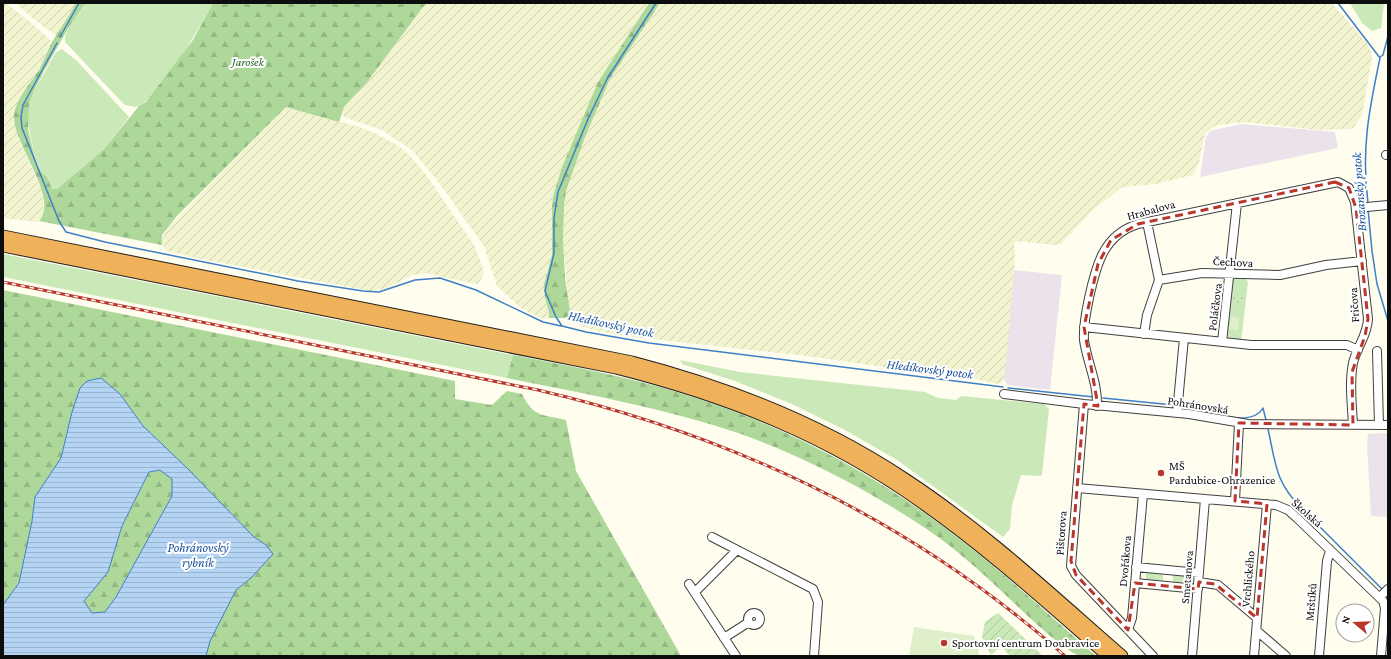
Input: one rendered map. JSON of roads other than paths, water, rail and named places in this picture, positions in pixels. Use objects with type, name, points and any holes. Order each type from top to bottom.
[{"type":"highway","points":[[3,236],[624,360],[676,374],[769,406],[818,429],[865,454],[910,482],[984,536],[1122,656]]},
{"type":"highway","points":[[3,246],[609,367],[690,388],[744,407],[787,425],[841,452],[922,502],[979,545],[1108,656]]},
{"type":"street","name":"Hrabalova","points":[[1097,406],[1097,392],[1085,347],[1084,327],[1095,274],[1103,251],[1111,240],[1122,231],[1132,226],[1147,222],[1335,182],[1345,184]]},
{"type":"street","name":"Fričova","points":[[1345,184],[1353,194],[1360,207],[1367,328],[1364,341],[1358,350],[1352,372],[1353,425]]},
{"type":"street","name":"Poláčkova","points":[[1222,342],[1231,274],[1237,203]]},
{"type":"street","points":[[1360,207],[1388,205]]},
{"type":"street","points":[[1144,334],[1147,315],[1159,280],[1147,222]]},
{"type":"street","name":"Čechova","points":[[1159,280],[1202,273],[1280,275],[1326,265],[1362,261]]},
{"type":"street","name":"Poláčkova","points":[[1084,327],[1258,345],[1347,345],[1358,350]]},
{"type":"street","points":[[1177,413],[1184,338]]},
{"type":"street","points":[[1377,351],[1379,425]]},
{"type":"street","name":"Pohránovská","points":[[1004,394],[1097,406],[1177,413],[1239,424],[1388,425]]},
{"type":"street","name":"Pištorova","points":[[1084,404],[1071,561],[1073,571],[1154,656]]},
{"type":"street","points":[[1235,501],[1239,424]]},
{"type":"street","name":"Školská","points":[[1077,488],[1267,504],[1280,506],[1288,510],[1330,551],[1384,592],[1385,608],[1381,656]]},
{"type":"street","name":"Dvořákova","points":[[1128,630],[1132,618],[1143,494]]},
{"type":"street","name":"Smetanova","points":[[1192,656],[1206,499]]},
{"type":"street","name":"Vrchlického","points":[[1254,656],[1267,504]]},
{"type":"street","points":[[712,537],[813,589],[818,602],[814,656]]},
{"type":"street","points":[[695,592],[737,550]]},
{"type":"street","name":"Mrštíků","points":[[1319,656],[1327,561],[1330,551]]},
{"type":"street","points":[[1136,568],[1199,573]]},
{"type":"street","points":[[1135,583],[1218,585],[1257,618]]},
{"type":"street","points":[[689,584],[736,656]]},
{"type":"street","points":[[724,638],[749,622]]},
{"type":"street","points":[[1257,631],[1286,656]]},
{"type":"water","name":"Pohránovský rybník","points":[[101,378],[120,394],[143,426],[188,469],[254,537],[266,545],[273,554],[252,577],[236,590],[210,641],[206,656],[3,656],[3,605],[19,583],[32,521],[35,497],[61,458],[72,412],[80,388],[87,381]],"holes":[[[160,470],[172,479],[172,496],[116,597],[105,612],[92,613],[84,601],[108,572],[122,526],[149,472]]]},
{"type":"waterway","points":[[60,37],[79,3]]},
{"type":"waterway","name":"Hledíkovský potok","points":[[656,3],[607,79],[588,119],[558,192],[554,218],[554,253],[545,291],[556,317],[562,326],[586,332],[649,343],[1003,387]]},
{"type":"waterway","name":"Brozanský potok","points":[[1338,3],[1380,58],[1372,95],[1367,130],[1365,165],[1368,203]]},
{"type":"waterway","points":[[1380,57],[1383,55],[1388,36]]},
{"type":"waterway","points":[[57,43],[23,105],[21,117],[22,128],[59,221],[66,232],[105,242],[298,281],[363,291],[379,292],[415,280],[440,278],[476,290],[543,322],[561,326]]},
{"type":"waterway","name":"Brozanský potok","points":[[1368,209],[1377,284],[1388,321]]},
{"type":"waterway","name":"Hledíkovský potok","points":[[1008,388],[1094,397]]},
{"type":"waterway","name":"Hledíkovský potok","points":[[1103,398],[1173,405]]},
{"type":"waterway","name":"Hledíkovský potok","points":[[1183,406],[1213,414],[1237,418],[1257,414],[1263,408],[1266,420]]},
{"type":"waterway","name":"Hledíkovský potok","points":[[1268,429],[1275,463],[1281,481],[1292,498],[1301,508]]},
{"type":"waterway","name":"Hledíkovský potok","points":[[1308,515],[1384,591]]},
{"type":"railway","points":[[3,282],[538,390],[611,409],[682,432],[752,459],[819,490],[884,525],[947,564],[1007,608],[1065,656]]},
{"type":"place","name":"MŠ Pardubice-Ohrazenice","points":[[1161,473]]},
{"type":"place","name":"Sportovní centrum Doubravice","points":[[944,643]]},
{"type":"park label","name":"Jarošek","points":[[248,62]]}]
